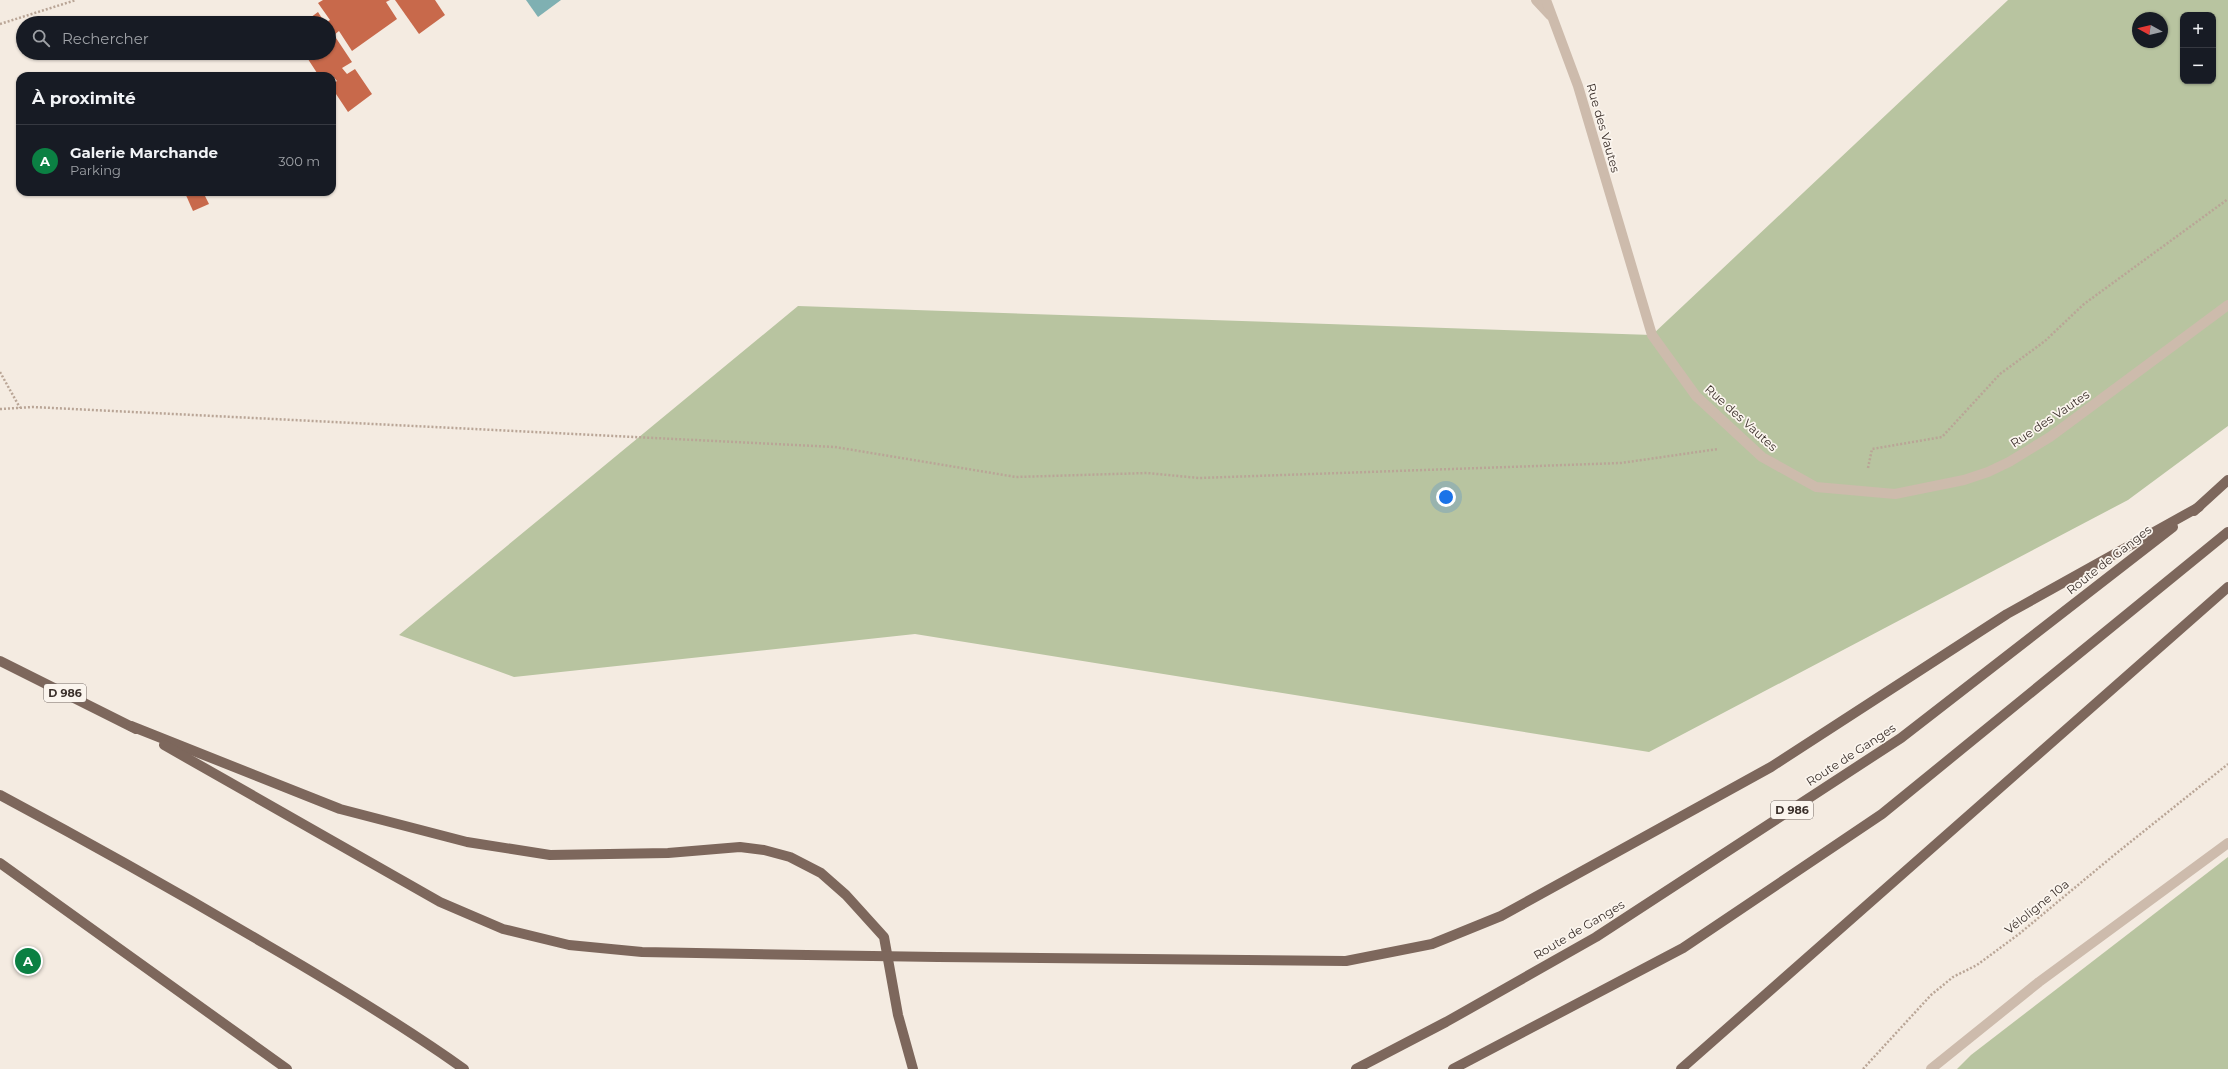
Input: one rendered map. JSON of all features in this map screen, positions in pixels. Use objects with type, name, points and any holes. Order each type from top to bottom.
[{"type":"main road","name":"Route de Ganges","points":[[1356,1069],[1446,1022],[1596,938],[1901,738],[2199,507],[2228,480]]},
{"type":"main road","points":[[130,726],[440,902],[503,929],[570,945],[642,952],[938,957],[1346,961],[1432,944],[1501,916],[1771,768],[2007,614],[2199,507]]},
{"type":"main road","points":[[1453,1069],[1683,948],[1882,814],[2228,532]]},
{"type":"main road","points":[[1681,1069],[2228,587]]},
{"type":"main road","name":"D 986","points":[[0,661],[130,726]]},
{"type":"main road","points":[[130,726],[340,809],[467,842],[550,855],[668,854],[740,847],[764,850],[790,857],[821,873],[846,895],[884,937],[898,1015],[913,1069]]},
{"type":"main road","points":[[0,795],[84,839],[272,947],[414,1033],[464,1069]]},
{"type":"main road","points":[[0,864],[287,1069]]},
{"type":"street","name":"Rue des Vautes","points":[[1536,0],[1556,22]]},
{"type":"street","name":"Rue des Vautes","points":[[1546,0],[1556,22],[1578,86],[1652,335],[1696,396],[1762,457],[1816,487],[1895,494],[1964,480],[2009,462],[2050,437],[2228,306]]},
{"type":"street","points":[[1931,1069],[2039,982],[2228,843]]},
{"type":"path","points":[[25,16],[76,0]]},
{"type":"path","points":[[0,24],[16,19]]},
{"type":"path","points":[[1862,491],[1872,449],[1942,437],[2000,374],[2045,341],[2084,304],[2228,199]]},
{"type":"path","points":[[0,372],[20,408]]},
{"type":"path","points":[[0,409],[33,407],[835,447],[1016,477],[1147,473],[1199,478],[1621,463],[1748,444]]},
{"type":"path","name":"Véloligne 10a","points":[[1863,1069],[1931,995],[1953,977],[1977,965],[2019,934],[2228,764]]},
{"type":"green space","points":[[2008,0],[2228,0],[2228,426],[2128,500],[1649,752],[915,634],[514,677],[399,635],[798,306],[1652,335]]},
{"type":"green space","points":[[2228,857],[2228,1069],[1957,1069],[1971,1055]]},
{"type":"water","points":[[526,0],[561,0],[538,17]]},
{"type":"building","points":[[323,0],[390,0],[386,2],[397,19],[352,51],[339,31],[336,33],[336,16],[327,16],[318,3]]},
{"type":"building","points":[[395,0],[435,0],[445,15],[419,34]]},
{"type":"building","points":[[318,12],[321,16],[313,16]]},
{"type":"building","points":[[336,38],[352,62],[342,68],[347,74],[355,69],[372,94],[348,112],[336,94],[336,72],[316,72],[309,60],[336,60]]},
{"type":"building","points":[[186,196],[205,196],[209,204],[193,211]]},
{"type":"place","name":"Galerie Marchande","points":[[28,961]]}]
